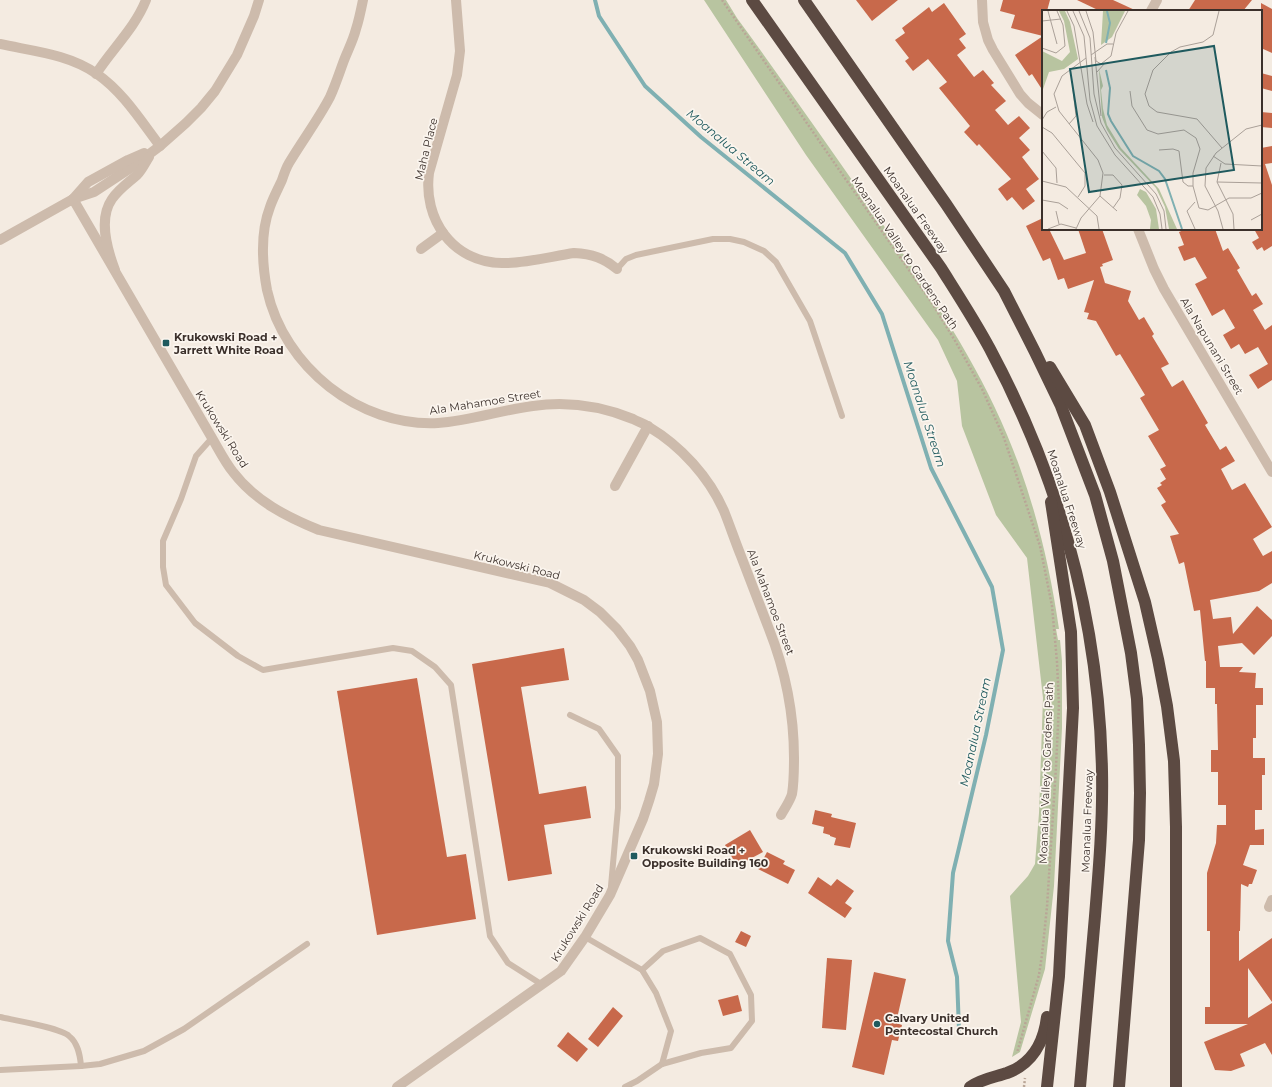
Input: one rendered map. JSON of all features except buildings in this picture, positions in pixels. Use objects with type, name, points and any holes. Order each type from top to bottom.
[{"type":"highway","name":"Moanalua Freeway","points":[[752,0],[966,307],[990,348],[1029,430],[1046,471],[1062,518],[1081,594],[1092,655],[1100,724],[1102,771],[1101,840],[1080,1087]]},
{"type":"highway","points":[[804,0],[946,204],[1004,292],[1084,425],[1110,492],[1145,602],[1168,706],[1174,761],[1176,827],[1176,1087]]},
{"type":"highway","points":[[1004,292],[1061,406],[1095,495],[1113,561],[1131,653],[1137,699],[1139,745],[1139,840],[1119,1087]]},
{"type":"highway","points":[[1046,471],[1070,632],[1072,671],[1072,731],[1059,976],[1047,1087]]},
{"type":"highway","points":[[970,1087],[977,1082],[1009,1072],[1022,1065],[1039,1047],[1045,1032],[1050,989],[1062,919]]},
{"type":"street","points":[[96,74],[130,29],[146,0]]},
{"type":"street","points":[[115,270],[109,255],[105,228],[106,214],[111,200],[138,174],[158,147],[186,123],[215,91],[237,55],[252,22],[259,0]]},
{"type":"street","name":"Ala Mahamoe Street","points":[[363,0],[356,30],[330,97],[287,167],[269,210],[264,228],[264,260],[268,292],[278,323],[305,365],[317,377],[343,398],[375,413],[407,421],[442,423],[530,406],[548,404],[566,404],[600,408],[618,413],[648,426],[693,463],[703,475],[719,500],[779,654],[790,700],[794,742],[794,776],[791,797],[781,815]]},
{"type":"street","name":"Maha Place","points":[[456,0],[460,51],[458,75],[428,183],[428,194],[432,215],[450,242],[469,255],[490,262],[513,262],[574,253],[584,253],[602,258],[617,269]]},
{"type":"street","points":[[982,0],[983,22],[988,40],[993,50],[1020,94],[1028,103],[1042,114]]},
{"type":"street","points":[[1152,10],[1157,0]]},
{"type":"street","points":[[0,44],[64,58],[96,74],[122,98],[158,147]]},
{"type":"street","points":[[0,240],[73,199],[88,182],[128,160],[158,147]]},
{"type":"street","name":"Krukowski Road","points":[[73,199],[233,472],[262,501],[296,521],[319,530],[550,583],[584,600],[617,629],[630,646],[638,660],[650,691],[657,722],[658,754],[654,784],[645,813],[610,895],[585,937],[561,971],[397,1087]]},
{"type":"street","name":"Ala Napunani Street","points":[[1138,230],[1151,263],[1164,289],[1272,472]]},
{"type":"street","points":[[421,249],[443,233]]},
{"type":"street","points":[[615,486],[648,426]]},
{"type":"lane","points":[[617,269],[626,259],[636,255],[722,238],[738,240],[768,254],[776,262],[810,321],[842,416]]},
{"type":"lane","points":[[212,438],[196,456],[181,499],[163,541],[163,567],[166,585],[195,623],[238,656],[263,670],[393,648],[412,651],[434,667],[451,685],[490,936],[508,963],[541,984]]},
{"type":"lane","points":[[570,715],[599,729],[618,756],[618,808],[610,895]]},
{"type":"lane","points":[[585,937],[642,970],[656,993],[672,1031],[662,1064]]},
{"type":"lane","points":[[625,1087],[637,1081],[662,1064],[701,1053],[731,1048],[752,1021],[750,995],[730,954],[700,938],[663,951],[642,970]]},
{"type":"lane","points":[[0,1070],[100,1064],[144,1051],[184,1029],[307,944]]},
{"type":"lane","points":[[0,1017],[68,1034],[76,1044],[81,1066]]},
{"type":"path","name":"Moanalua Valley to Gardens Path","points":[[722,0],[927,296],[954,339],[985,395],[1004,438],[1040,546],[1052,606],[1059,704],[1047,907],[1042,955],[1039,975],[1017,1058]]},
{"type":"green space","points":[[704,0],[726,0],[737,18],[873,210],[935,302],[974,366],[1007,433],[1039,528],[1052,588],[1059,629],[1056,629],[1058,640],[1060,640],[1062,661],[1062,728],[1054,886],[1045,969],[1020,1052],[1012,1057],[1021,1022],[1010,896],[1028,876],[1035,864],[1039,813],[1043,698],[1027,558],[996,515],[962,426],[957,381],[938,340],[806,155]]},
{"type":"waterway","name":"Moanalua Stream","points":[[595,0],[599,16],[645,86],[701,137],[845,253],[882,314],[931,468],[992,587],[1003,650],[986,735],[953,873],[948,941],[957,977],[959,1030]]},
{"type":"place","name":"Krukowski Road + Jarrett White Road","points":[[166,343]]},
{"type":"place","name":"Krukowski Road + Opposite Building 160","points":[[634,856]]},
{"type":"place","name":"Calvary United Pentecostal Church","points":[[877,1024]]}]
